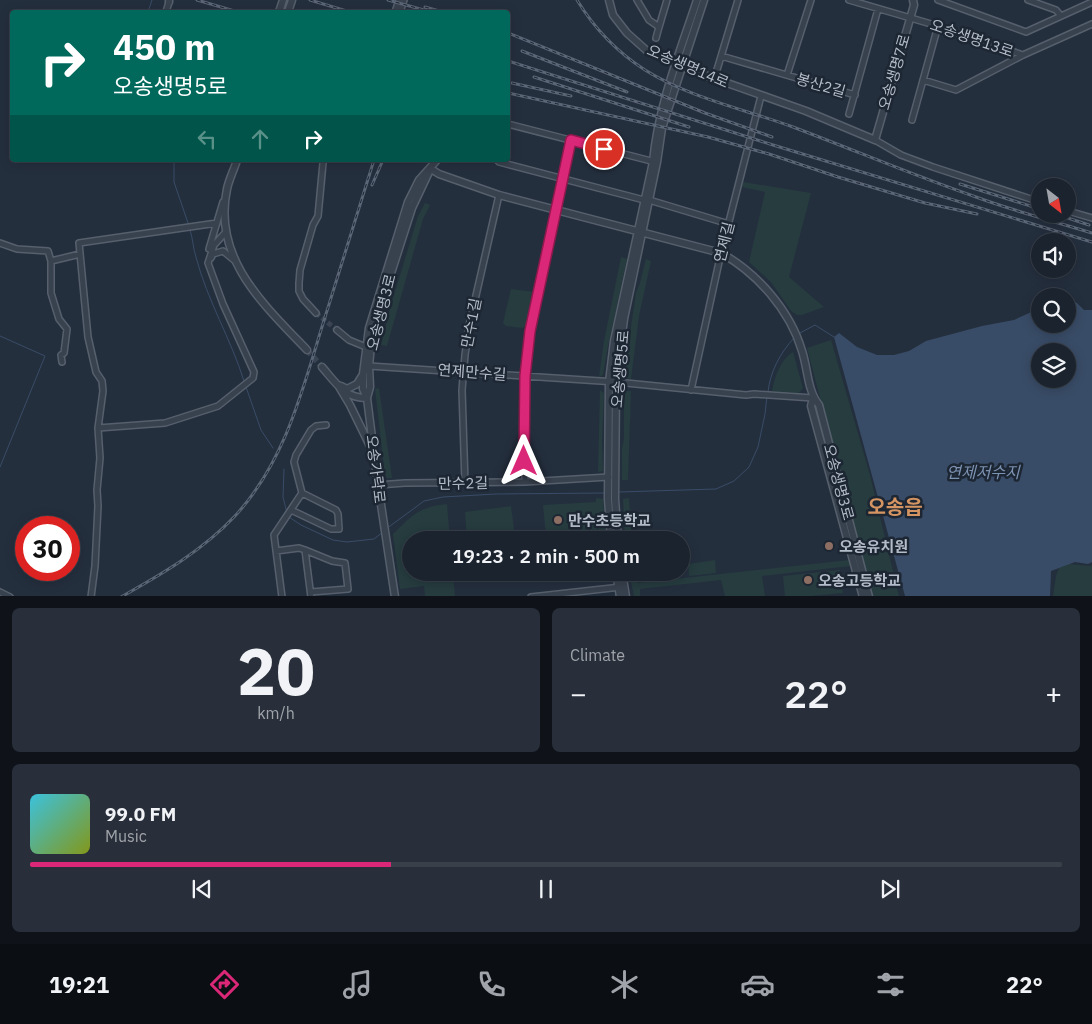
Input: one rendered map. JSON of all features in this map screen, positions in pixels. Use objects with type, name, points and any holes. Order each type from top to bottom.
[{"type":"street","name":"오송생명14로","points":[[609,0],[613,15],[646,50],[679,65],[761,96],[806,110],[875,140]]},
{"type":"street","points":[[637,0],[649,20],[659,27]]},
{"type":"street","points":[[656,38],[667,0]]},
{"type":"street","points":[[679,65],[697,0]]},
{"type":"street","points":[[679,65],[704,0]]},
{"type":"street","points":[[716,73],[738,0]]},
{"type":"street","name":"봉산2길","points":[[787,75],[811,0]]},
{"type":"street","name":"오송생명13로","points":[[849,0],[910,17],[1023,55],[1092,24]]},
{"type":"street","points":[[938,0],[1026,32],[1092,2]]},
{"type":"street","points":[[1028,0],[1056,10],[1061,16]]},
{"type":"street","name":"오송생명7로","points":[[875,140],[915,2]]},
{"type":"street","points":[[849,114],[878,9]]},
{"type":"street","points":[[912,120],[938,26]]},
{"type":"street","points":[[922,80],[956,90],[1023,55]]},
{"type":"street","name":"봉산2길","points":[[721,56],[854,95]]},
{"type":"street","name":"오송생명5로","points":[[611,531],[614,341],[662,128],[679,65]]},
{"type":"street","name":"연제길","points":[[691,390],[721,253],[761,96]]},
{"type":"street","points":[[510,125],[655,162]]},
{"type":"street","points":[[525,482],[525,376],[530,331],[571,140]]},
{"type":"street","points":[[875,140],[901,155],[922,164],[1031,199]]},
{"type":"street","points":[[98,428],[165,423],[218,406],[254,378],[254,372],[223,304],[208,262],[217,223],[236,162]]},
{"type":"street","points":[[316,313],[299,291],[299,283],[300,270],[313,225],[318,216],[324,162]]},
{"type":"street","points":[[435,162],[430,169],[439,174],[498,195],[721,253]]},
{"type":"street","points":[[502,162],[647,200],[729,224]]},
{"type":"street","name":"오송생명3로","points":[[367,398],[363,389],[363,374],[369,328],[408,202],[419,180],[430,169]]},
{"type":"street","name":"오송생명3로","points":[[367,398],[370,387],[371,345],[376,320],[400,241],[412,208],[430,169]]},
{"type":"street","points":[[227,190],[226,232],[235,262]]},
{"type":"street","name":"만수1길","points":[[465,483],[463,371],[469,326],[498,195]]},
{"type":"street","points":[[1076,213],[1092,218]]},
{"type":"street","points":[[91,596],[95,566],[97,490],[100,458],[98,428],[103,391],[102,381],[96,372],[88,337],[79,243],[217,223]]},
{"type":"street","points":[[208,262],[214,245],[226,232]]},
{"type":"street","points":[[0,243],[17,249],[48,251],[51,261],[51,293],[60,319],[67,329],[66,344],[63,347],[64,353],[61,356],[62,362]]},
{"type":"street","points":[[208,262],[213,254],[223,251],[235,262],[262,303],[307,350]]},
{"type":"street","name":"오송생명3로","points":[[721,253],[743,267],[754,278],[782,308],[793,327],[802,350],[813,398],[811,406],[863,596]]},
{"type":"street","points":[[51,261],[80,254]]},
{"type":"street","points":[[337,330],[349,340],[366,347]]},
{"type":"street","name":"연제만수길","points":[[369,366],[613,382],[746,396],[754,394],[813,398]]},
{"type":"street","points":[[322,368],[347,394],[357,398],[367,398]]},
{"type":"street","points":[[338,385],[347,389],[353,387],[363,374]]},
{"type":"street","name":"오송생명5로","points":[[612,486],[609,477],[613,382]]},
{"type":"street","points":[[338,385],[354,413],[374,456]]},
{"type":"street","name":"오송가락로","points":[[367,398],[382,518],[395,596]]},
{"type":"street","name":"오송생명3로","points":[[813,398],[819,405],[869,596]]},
{"type":"street","points":[[282,596],[274,535],[302,493],[294,462],[296,456],[311,430],[316,426],[326,424]]},
{"type":"street","name":"만수2길","points":[[378,485],[525,482],[609,477]]},
{"type":"street","points":[[290,511],[331,529],[340,529],[336,510],[302,493]]},
{"type":"street","name":"오송생명5로","points":[[612,499],[617,531]]},
{"type":"street","points":[[276,552],[299,548],[305,550],[332,561],[345,563],[348,589],[311,594],[305,550]]},
{"type":"street","points":[[619,581],[626,596]]},
{"type":"street","points":[[620,596],[621,581]]},
{"type":"street","points":[[531,596],[621,587]]},
{"type":"street","points":[[0,592],[10,596]]},
{"type":"green space","points":[[743,182],[811,193],[789,277],[824,307],[797,315],[791,311],[771,282],[749,262],[765,192],[742,187]]},
{"type":"green space","points":[[425,203],[430,205],[423,219],[387,346],[381,345],[418,216]]},
{"type":"green space","points":[[621,257],[627,259],[603,375],[599,377],[604,341]]},
{"type":"green space","points":[[646,259],[651,261],[639,316],[631,379],[626,378],[624,374],[636,293]]},
{"type":"green space","points":[[511,289],[534,292],[528,325],[522,328],[506,326],[503,323]]},
{"type":"green space","points":[[831,340],[870,475],[899,596],[872,596],[807,348]]},
{"type":"green space","points":[[793,352],[803,388],[799,393],[772,391],[779,369],[788,355]]},
{"type":"green space","points":[[379,388],[392,478],[385,476],[375,389]]},
{"type":"green space","points":[[600,390],[604,393],[603,471],[598,472]]},
{"type":"green space","points":[[631,391],[628,480],[622,480],[624,393]]},
{"type":"green space","points":[[596,498],[603,499],[605,531],[598,531],[597,519],[597,531],[546,531],[543,505],[596,502]]},
{"type":"green space","points":[[629,498],[631,531],[625,531],[623,499]]},
{"type":"green space","points":[[447,504],[449,531],[402,531],[402,581],[454,581],[455,596],[425,596],[424,586],[400,589],[393,534],[417,513],[437,505]]},
{"type":"green space","points":[[511,506],[514,531],[466,531],[465,512]]},
{"type":"green space","points":[[715,560],[716,573],[690,576],[690,564]]},
{"type":"green space","points":[[849,560],[851,566],[762,576],[765,596],[725,596],[721,580],[640,589],[640,596],[634,596],[631,581],[638,581],[638,583],[690,581],[690,577]]},
{"type":"green space","points":[[1069,564],[1092,565],[1092,596],[1053,596],[1059,568]]},
{"type":"green space","points":[[840,570],[843,593],[785,596],[783,576]]},
{"type":"water","name":"연제저수지","points":[[1076,302],[1084,310],[1092,310],[1092,562],[1088,564],[1075,562],[1051,571],[1050,596],[905,596],[834,337],[839,333],[857,347],[877,355],[894,355],[909,351],[926,341],[982,326],[1014,320],[1031,312],[1031,333],[1076,333]]},
{"type":"waterway","points":[[149,10],[152,0]]},
{"type":"waterway","points":[[174,162],[174,182],[189,226]]},
{"type":"waterway","points":[[190,230],[201,273],[244,381]]},
{"type":"waterway","points":[[798,334],[815,325],[834,337]]},
{"type":"waterway","points":[[0,336],[45,356],[0,467]]},
{"type":"waterway","points":[[768,392],[776,363],[794,338]]},
{"type":"waterway","points":[[246,387],[261,430],[273,448]]},
{"type":"waterway","points":[[619,492],[716,489],[734,481],[749,467],[758,447],[767,396]]},
{"type":"waterway","points":[[284,469],[283,497],[287,513]]},
{"type":"waterway","points":[[386,529],[424,501],[443,497],[496,494],[605,493]]},
{"type":"waterway","points":[[289,517],[301,525],[333,540],[347,542],[374,539],[383,532]]},
{"type":"tunnel","points":[[316,313],[337,330]]},
{"type":"tunnel","points":[[307,350],[322,367]]},
{"type":"railway","points":[[197,0],[231,10]]},
{"type":"railway","points":[[310,0],[343,10]]},
{"type":"railway","points":[[388,0],[424,10]]},
{"type":"railway","points":[[577,0],[599,30],[616,47],[645,70],[662,80],[699,96],[793,127],[990,202],[1092,233]]},
{"type":"railway","points":[[425,7],[436,10]]},
{"type":"railway","points":[[510,34],[705,113],[772,137]]},
{"type":"railway","points":[[522,51],[627,92]]},
{"type":"railway","points":[[510,62],[773,145],[1092,242]]},
{"type":"railway","points":[[534,77],[689,127]]},
{"type":"railway","points":[[512,83],[571,96]]},
{"type":"railway","points":[[510,93],[708,137],[925,203],[977,214]]},
{"type":"railway","points":[[123,596],[195,551],[222,529],[252,496],[266,474],[278,452],[298,404],[373,162]]},
{"type":"railway","points":[[372,185],[382,162]]},
{"type":"railway","points":[[960,184],[1031,206]]},
{"type":"railway","points":[[1076,221],[1089,225]]},
{"type":"place","name":"만수초등학교","points":[[558,520]]},
{"type":"place","name":"오송유치원","points":[[829,546]]},
{"type":"place","name":"오송고등학교","points":[[808,580]]},
{"type":"district","name":"오송읍","points":[[895,506]]},
{"type":"route","points":[[524,461],[525,376],[530,331],[571,140],[604,149]]}]
